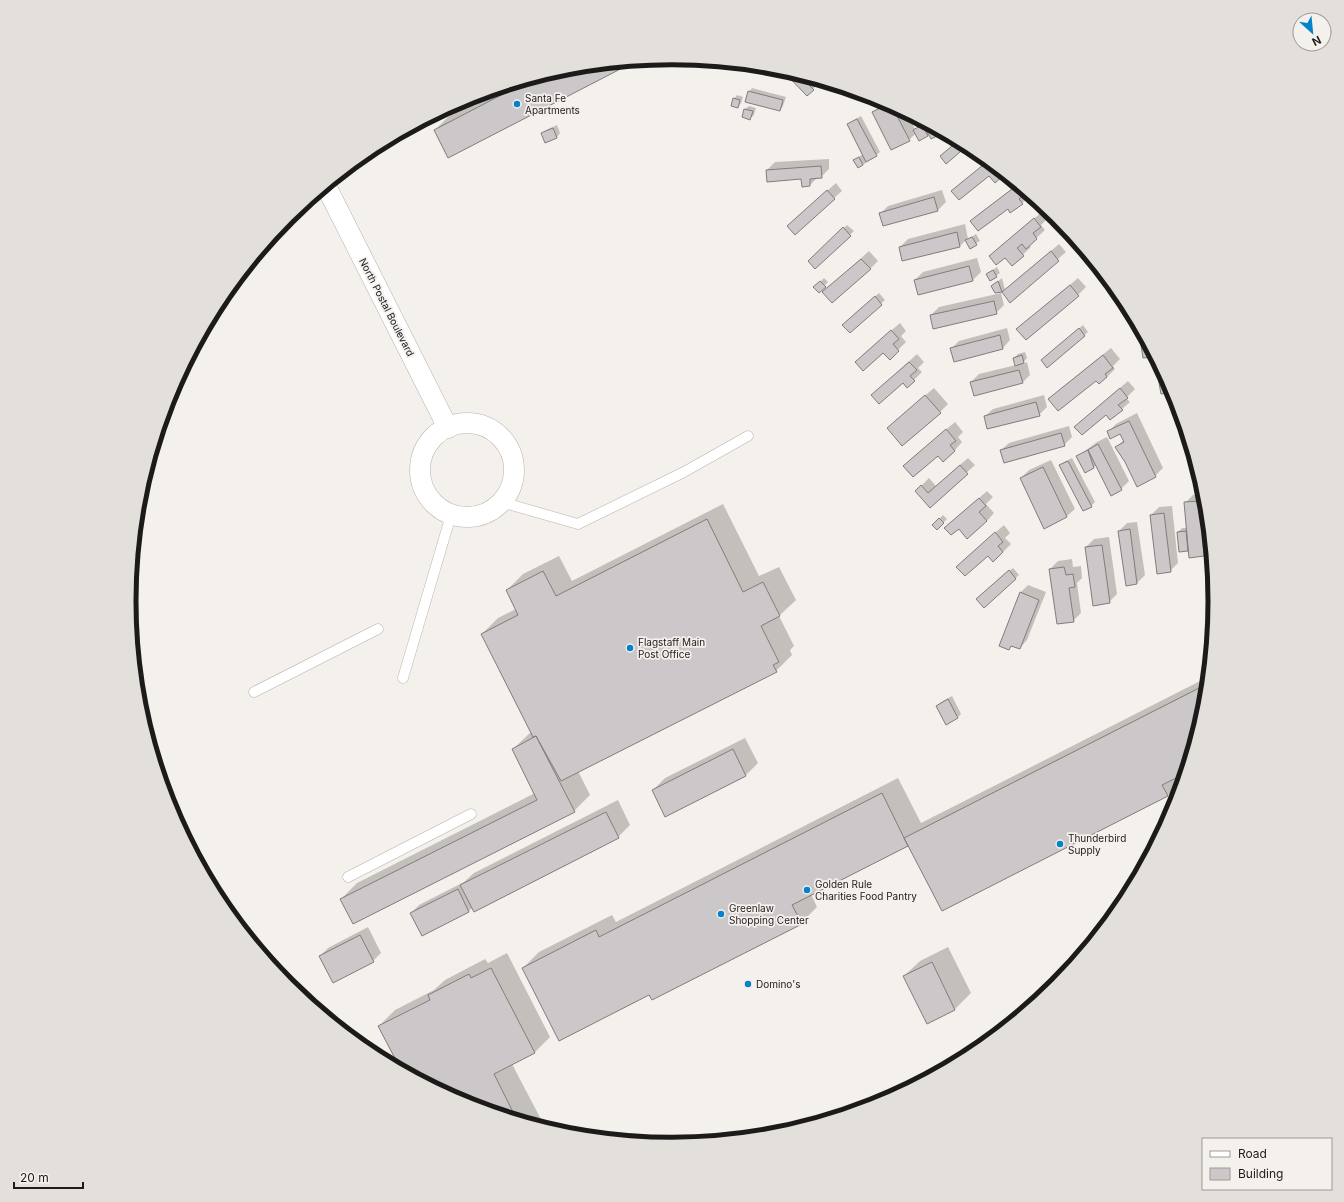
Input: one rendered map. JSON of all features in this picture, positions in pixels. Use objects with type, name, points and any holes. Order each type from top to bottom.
[{"type":"street","name":"North Postal Boulevard","points":[[328,190],[448,428]]},
{"type":"street","points":[[463,424],[480,425],[494,432],[506,443],[512,458],[514,473],[511,489],[501,502],[491,511],[478,516],[464,517],[451,515],[437,507],[427,495],[421,480],[420,464],[425,449],[435,436],[448,428],[463,424]]},
{"type":"lane","points":[[501,502],[578,524],[684,472],[748,436]]},
{"type":"lane","points":[[402,678],[451,515]]},
{"type":"lane","points":[[254,692],[378,629]]},
{"type":"lane","points":[[348,877],[471,814]]},
{"type":"building","name":"Santa Fe Apartments","points":[[623,68],[448,158],[434,130],[512,89],[567,75]]},
{"type":"building","points":[[790,78],[806,82],[814,90],[807,96]]},
{"type":"building","points":[[748,91],[783,100],[780,111],[745,102]]},
{"type":"building","points":[[733,98],[740,100],[738,108],[731,106]]},
{"type":"building","points":[[881,108],[896,114],[910,141],[891,150],[872,112]]},
{"type":"building","points":[[744,109],[753,111],[750,120],[742,117]]},
{"type":"building","points":[[857,119],[877,156],[866,162],[847,124]]},
{"type":"building","points":[[920,126],[924,128],[928,136],[919,141],[913,130]]},
{"type":"building","points":[[553,128],[557,138],[545,143],[541,133]]},
{"type":"building","points":[[926,129],[938,136],[931,139]]},
{"type":"building","points":[[953,145],[962,150],[946,164],[940,156]]},
{"type":"building","points":[[859,157],[863,165],[858,168],[853,160]]},
{"type":"building","points":[[983,165],[1001,178],[995,183],[989,176],[959,200],[951,191]]},
{"type":"building","points":[[821,166],[822,178],[810,179],[810,186],[802,187],[801,179],[767,182],[766,170]]},
{"type":"building","points":[[1013,188],[1023,196],[1019,199],[1023,204],[1010,213],[1008,209],[978,231],[970,221]]},
{"type":"building","points":[[827,190],[835,199],[795,235],[787,226]]},
{"type":"building","points":[[934,197],[938,211],[883,226],[879,213]]},
{"type":"building","points":[[1034,218],[1041,227],[1033,233],[1037,239],[1026,249],[1022,244],[1017,248],[1024,256],[1012,266],[1005,258],[996,265],[989,256]]},
{"type":"building","points":[[843,227],[851,236],[815,269],[808,261]]},
{"type":"building","points":[[957,232],[960,247],[902,261],[899,247]]},
{"type":"building","points":[[972,237],[977,245],[970,249],[965,240]]},
{"type":"building","points":[[1051,251],[1059,261],[1010,303],[1002,292]]},
{"type":"building","points":[[861,259],[871,269],[832,303],[822,292]]},
{"type":"building","points":[[969,266],[973,281],[918,295],[914,280]]},
{"type":"building","points":[[993,270],[997,277],[990,281],[986,274]]},
{"type":"building","points":[[820,281],[826,287],[819,293],[813,287]]},
{"type":"building","points":[[998,281],[1002,292],[995,293],[991,286]]},
{"type":"building","points":[[1070,285],[1079,296],[1026,340],[1016,329]]},
{"type":"building","points":[[875,296],[882,305],[850,333],[842,325]]},
{"type":"building","points":[[994,301],[997,314],[933,329],[930,315]]},
{"type":"building","points":[[1079,328],[1085,336],[1047,368],[1041,360]]},
{"type":"building","points":[[891,330],[899,339],[893,344],[899,351],[890,360],[883,353],[863,371],[855,362]]},
{"type":"building","points":[[1000,335],[1003,349],[954,362],[950,348]]},
{"type":"building","points":[[1141,345],[1142,345],[1149,357],[1143,358]]},
{"type":"building","points":[[1022,355],[1024,363],[1015,366],[1013,358]]},
{"type":"building","points":[[1103,355],[1113,368],[1105,374],[1107,377],[1099,384],[1096,381],[1058,411],[1048,399]]},
{"type":"building","points":[[909,362],[917,370],[910,376],[915,381],[907,388],[903,383],[879,404],[871,395]]},
{"type":"building","points":[[1019,370],[1023,383],[974,396],[970,382]]},
{"type":"building","points":[[1159,377],[1166,393],[1161,394]]},
{"type":"building","points":[[1120,388],[1128,398],[1118,405],[1123,410],[1110,420],[1106,415],[1082,435],[1074,427]]},
{"type":"building","points":[[925,395],[941,413],[902,446],[887,428]]},
{"type":"building","points":[[1036,402],[1040,416],[987,429],[984,416]]},
{"type":"building","points":[[1129,421],[1156,477],[1137,487],[1125,462],[1115,447],[1124,442],[1120,434],[1110,439],[1107,431]]},
{"type":"building","points":[[946,429],[956,441],[950,445],[955,451],[943,462],[938,456],[913,477],[903,466]]},
{"type":"building","points":[[1061,433],[1065,446],[1004,463],[1000,450]]},
{"type":"building","points":[[1098,444],[1122,490],[1111,496],[1088,450]]},
{"type":"building","points":[[1088,450],[1094,468],[1085,473],[1076,456]]},
{"type":"building","points":[[1068,461],[1092,507],[1083,511],[1059,465]]},
{"type":"building","points":[[960,465],[968,474],[930,508],[915,491],[921,485],[928,493]]},
{"type":"building","points":[[1043,467],[1067,517],[1044,529],[1020,478]]},
{"type":"building","points":[[979,498],[986,506],[979,512],[987,521],[967,539],[959,529],[951,535],[944,528]]},
{"type":"building","points":[[1199,501],[1204,556],[1189,558],[1184,502]]},
{"type":"building","points":[[1164,513],[1171,572],[1157,574],[1150,515]]},
{"type":"building","points":[[939,518],[944,523],[937,530],[932,525]]},
{"type":"building","name":"Flagstaff Main Post Office","points":[[707,519],[743,592],[763,582],[780,616],[761,626],[779,662],[773,665],[777,672],[561,781],[536,736],[533,737],[481,634],[518,615],[506,590],[543,571],[556,596]]},
{"type":"building","points":[[1130,529],[1137,584],[1126,586],[1118,531]]},
{"type":"building","points":[[1186,531],[1188,551],[1179,552],[1177,532]]},
{"type":"building","points":[[995,532],[1003,542],[998,546],[1003,552],[993,562],[988,556],[965,576],[956,567]]},
{"type":"building","points":[[1102,545],[1110,603],[1093,606],[1085,547]]},
{"type":"building","points":[[1064,567],[1066,575],[1073,574],[1075,587],[1069,588],[1074,622],[1057,624],[1049,569]]},
{"type":"building","points":[[1009,570],[1016,579],[984,608],[976,599]]},
{"type":"building","points":[[1020,592],[1039,600],[1020,649],[1011,646],[1009,650],[999,646]]},
{"type":"building","points":[[1201,687],[1190,740],[1179,777],[1162,785],[1168,796],[942,911],[904,838]]},
{"type":"building","points":[[948,699],[958,718],[946,725],[936,706]]},
{"type":"building","points":[[536,736],[575,812],[353,924],[340,899],[537,800],[512,749]]},
{"type":"building","points":[[733,749],[746,776],[665,817],[652,790]]},
{"type":"building","name":"Greenlaw Shopping Center","points":[[882,793],[908,846],[792,905],[802,924],[652,1000],[649,995],[559,1041],[522,968],[596,930],[599,937]]},
{"type":"building","points":[[606,812],[619,838],[474,912],[460,885]]},
{"type":"building","points":[[458,889],[469,912],[422,936],[410,913]]},
{"type":"building","points":[[360,935],[374,962],[333,983],[319,956]]},
{"type":"building","points":[[932,962],[955,1010],[927,1024],[903,976]]},
{"type":"building","points":[[491,968],[535,1053],[494,1074],[514,1113],[467,1096],[435,1082],[396,1060],[378,1026],[430,1000],[428,995],[469,974],[471,978]]},
{"type":"place","name":"Santa Fe Apartments","points":[[517,104]]},
{"type":"place","name":"Flagstaff Main Post Office","points":[[630,648]]},
{"type":"place","name":"Thunderbird Supply","points":[[1060,844]]},
{"type":"place","name":"Golden Rule Charities Food Pantry","points":[[807,890]]},
{"type":"place","name":"Greenlaw Shopping Center","points":[[721,914]]},
{"type":"place","name":"Domino's","points":[[748,984]]}]
